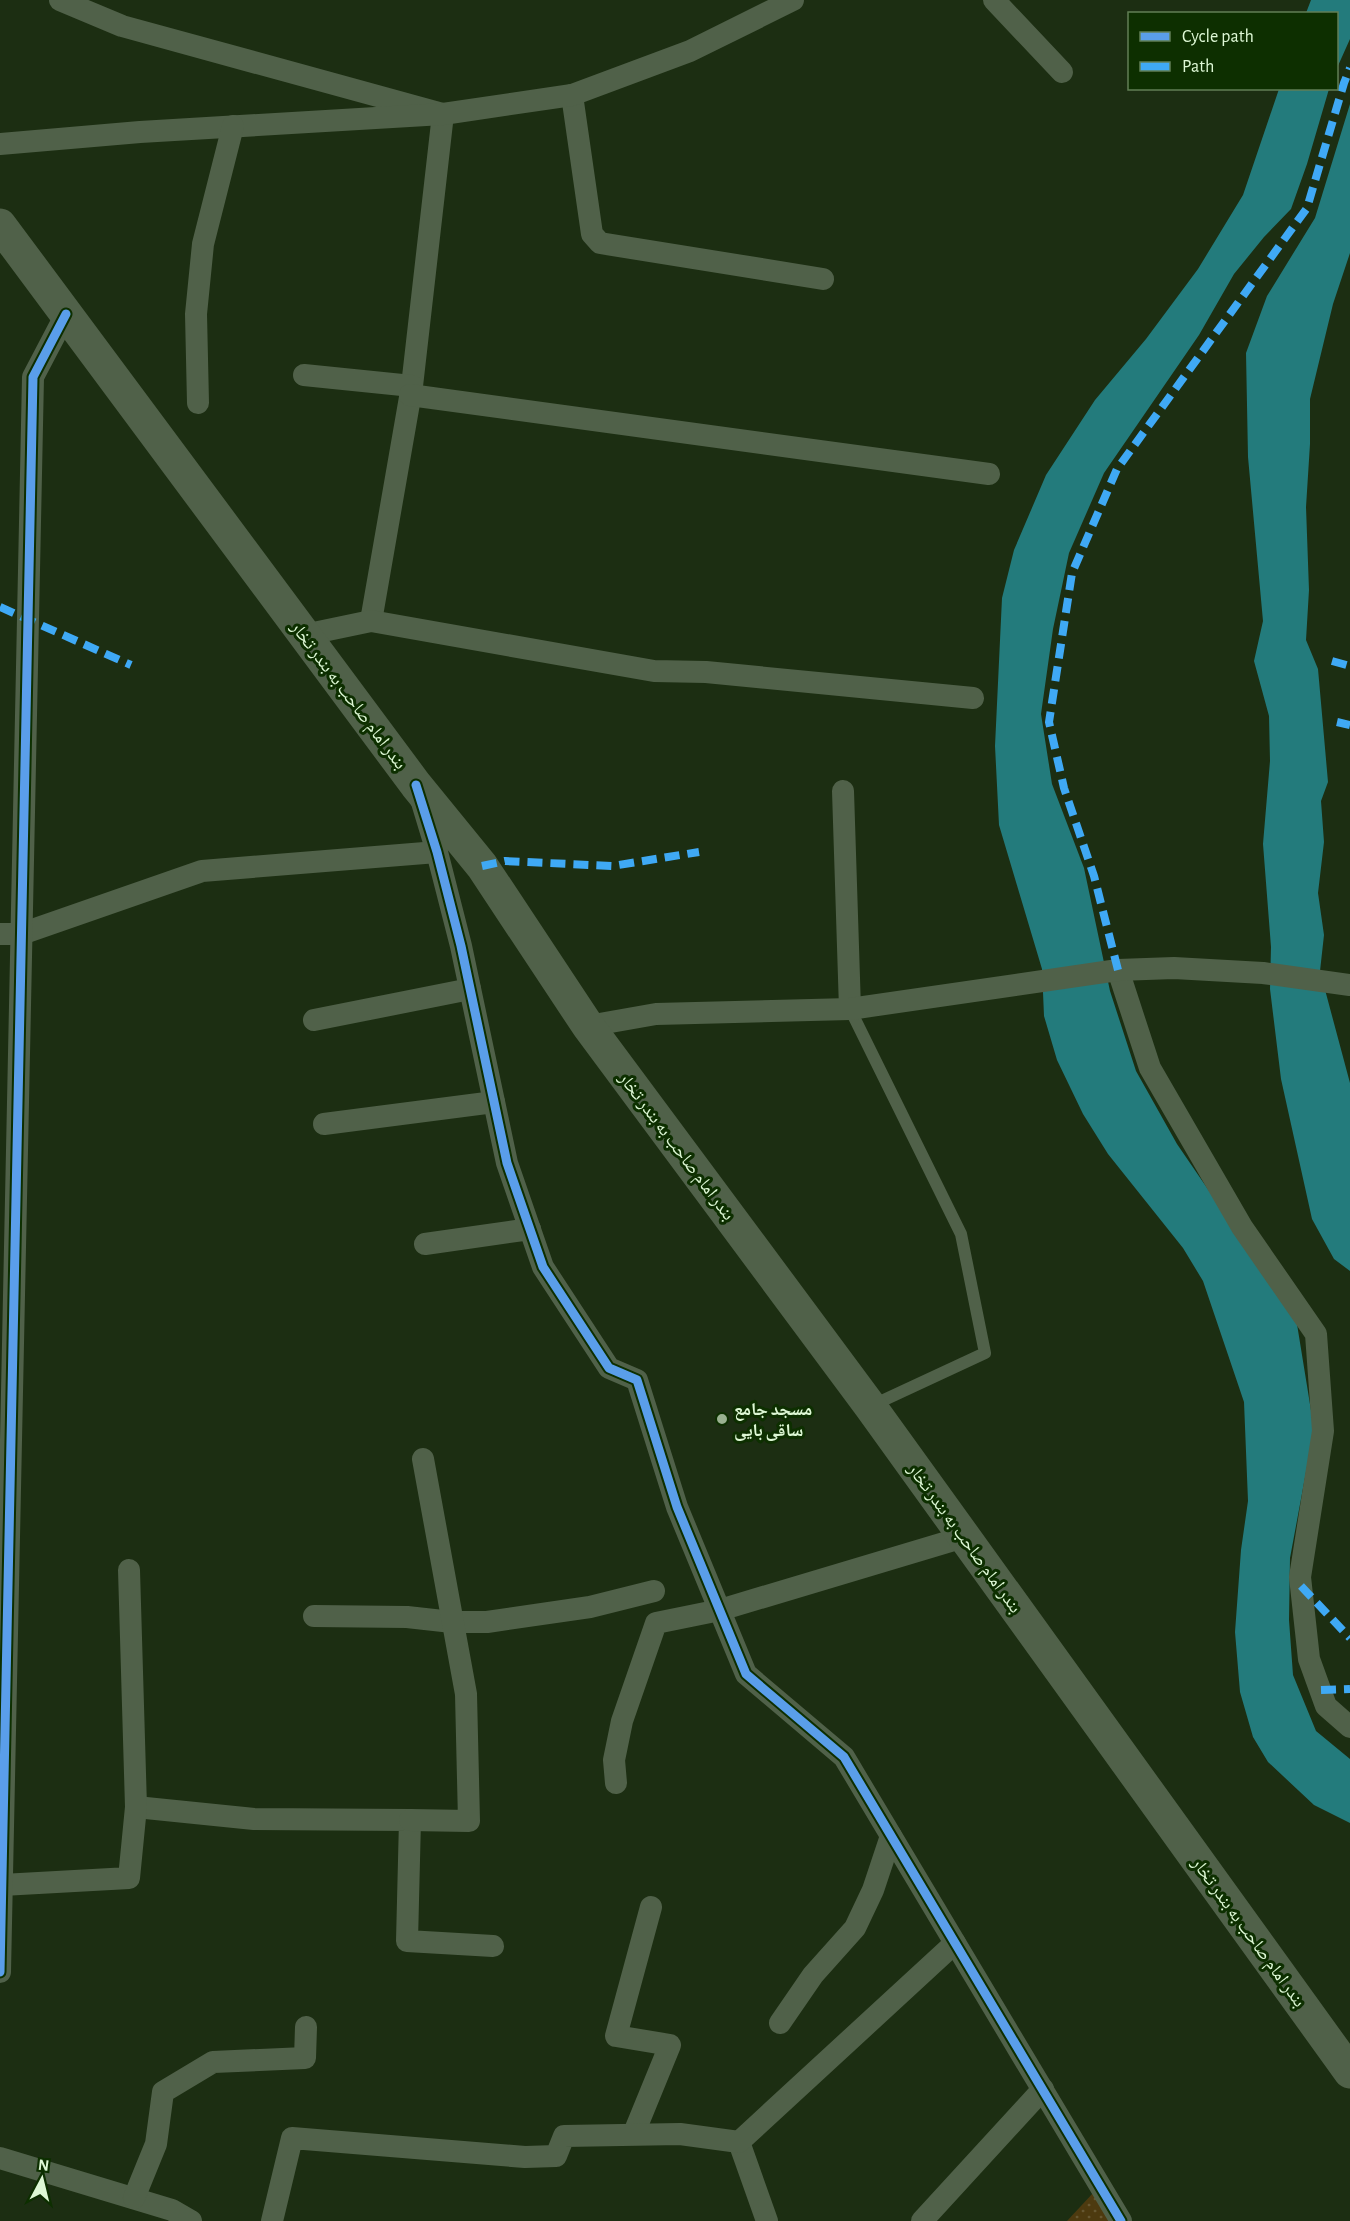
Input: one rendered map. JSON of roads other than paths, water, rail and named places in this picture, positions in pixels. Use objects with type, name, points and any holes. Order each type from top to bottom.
[{"type":"main road","name":"بندر امام صاحب به بندر تخار","points":[[0,225],[416,785],[482,866],[588,1026],[870,1406],[1350,2072]]},
{"type":"street","points":[[60,0],[122,26],[443,114]]},
{"type":"street","points":[[0,144],[140,132],[443,114],[572,94],[690,51],[793,0]]},
{"type":"street","points":[[994,0],[1062,72]]},
{"type":"street","points":[[572,94],[592,234],[600,243],[823,279]]},
{"type":"street","points":[[371,621],[411,391],[443,114]]},
{"type":"street","points":[[198,403],[196,314],[203,244],[233,126]]},
{"type":"street","points":[[0,1972],[11,934],[33,376],[66,314]]},
{"type":"street","points":[[304,375],[988,474]]},
{"type":"street","points":[[304,635],[371,621],[654,671],[706,672],[973,698]]},
{"type":"street","points":[[416,785],[437,852],[470,989],[507,1163],[543,1267],[609,1368],[637,1380],[677,1507],[746,1674],[844,1757],[1121,2221]]},
{"type":"street","points":[[843,791],[850,1009]]},
{"type":"street","points":[[11,934],[202,871],[437,852]]},
{"type":"street","points":[[588,1026],[656,1014],[850,1009],[1118,970],[1174,968],[1263,973],[1346,984]]},
{"type":"street","points":[[1118,970],[1150,1068],[1242,1227],[1316,1334],[1323,1431],[1300,1577],[1309,1659],[1326,1706],[1350,1727]]},
{"type":"street","points":[[314,1020],[470,989]]},
{"type":"street","points":[[324,1124],[494,1102]]},
{"type":"street","points":[[425,1244],[530,1229]]},
{"type":"street","points":[[136,1807],[254,1819],[469,1821],[466,1694],[423,1459]]},
{"type":"street","points":[[616,1783],[614,1760],[622,1721],[656,1623],[720,1610],[964,1537]]},
{"type":"street","points":[[2,1885],[129,1878],[136,1807],[129,1570]]},
{"type":"street","points":[[314,1616],[407,1617],[452,1622],[487,1622],[590,1607],[654,1591]]},
{"type":"street","points":[[410,1820],[407,1941],[493,1946]]},
{"type":"street","points":[[780,2023],[813,1975],[855,1928],[873,1890],[891,1836]]},
{"type":"street","points":[[634,2133],[670,2045],[616,2036],[651,1907]]},
{"type":"street","points":[[739,2142],[955,1943]]},
{"type":"street","points":[[134,2198],[156,2144],[163,2092],[213,2062],[305,2058],[306,2027]]},
{"type":"street","points":[[922,2221],[1043,2089]]},
{"type":"street","points":[[272,2221],[292,2138],[525,2157],[556,2156],[564,2136],[680,2134],[739,2142]]},
{"type":"street","points":[[739,2142],[767,2221]]},
{"type":"street","points":[[0,2158],[172,2210],[191,2221]]},
{"type":"lane","points":[[850,1009],[961,1234],[985,1353],[870,1406]]},
{"type":"water","points":[[1311,0],[1350,0],[1350,39],[1338,66],[1338,12],[1306,12]]},
{"type":"water","points":[[1279,90],[1329,90],[1291,209],[1264,237],[1234,274],[1199,335],[1104,473],[1069,553],[1053,629],[1041,714],[1052,784],[1084,868],[1110,991],[1136,1071],[1177,1144],[1296,1318],[1314,1429],[1290,1558],[1289,1620],[1293,1675],[1316,1731],[1350,1759],[1350,1823],[1314,1805],[1268,1762],[1253,1737],[1240,1692],[1235,1632],[1241,1550],[1248,1501],[1244,1402],[1203,1281],[1183,1248],[1108,1154],[1083,1114],[1057,1060],[1044,1016],[1042,969],[999,825],[995,746],[1002,598],[1014,550],[1046,475],[1095,400],[1146,339],[1198,269],[1243,195]]},
{"type":"water","points":[[1350,104],[1350,253],[1333,304],[1310,399],[1306,507],[1309,590],[1306,640],[1318,669],[1328,782],[1321,801],[1324,842],[1318,893],[1324,935],[1320,971],[1350,1083],[1350,1271],[1334,1259],[1312,1219],[1281,1079],[1270,989],[1271,947],[1263,844],[1270,761],[1269,716],[1254,661],[1263,621],[1248,457],[1246,353],[1267,296],[1315,218]]},
{"type":"place","name":"مسجد جامع ساقی بایی","points":[[722,1419]]}]
